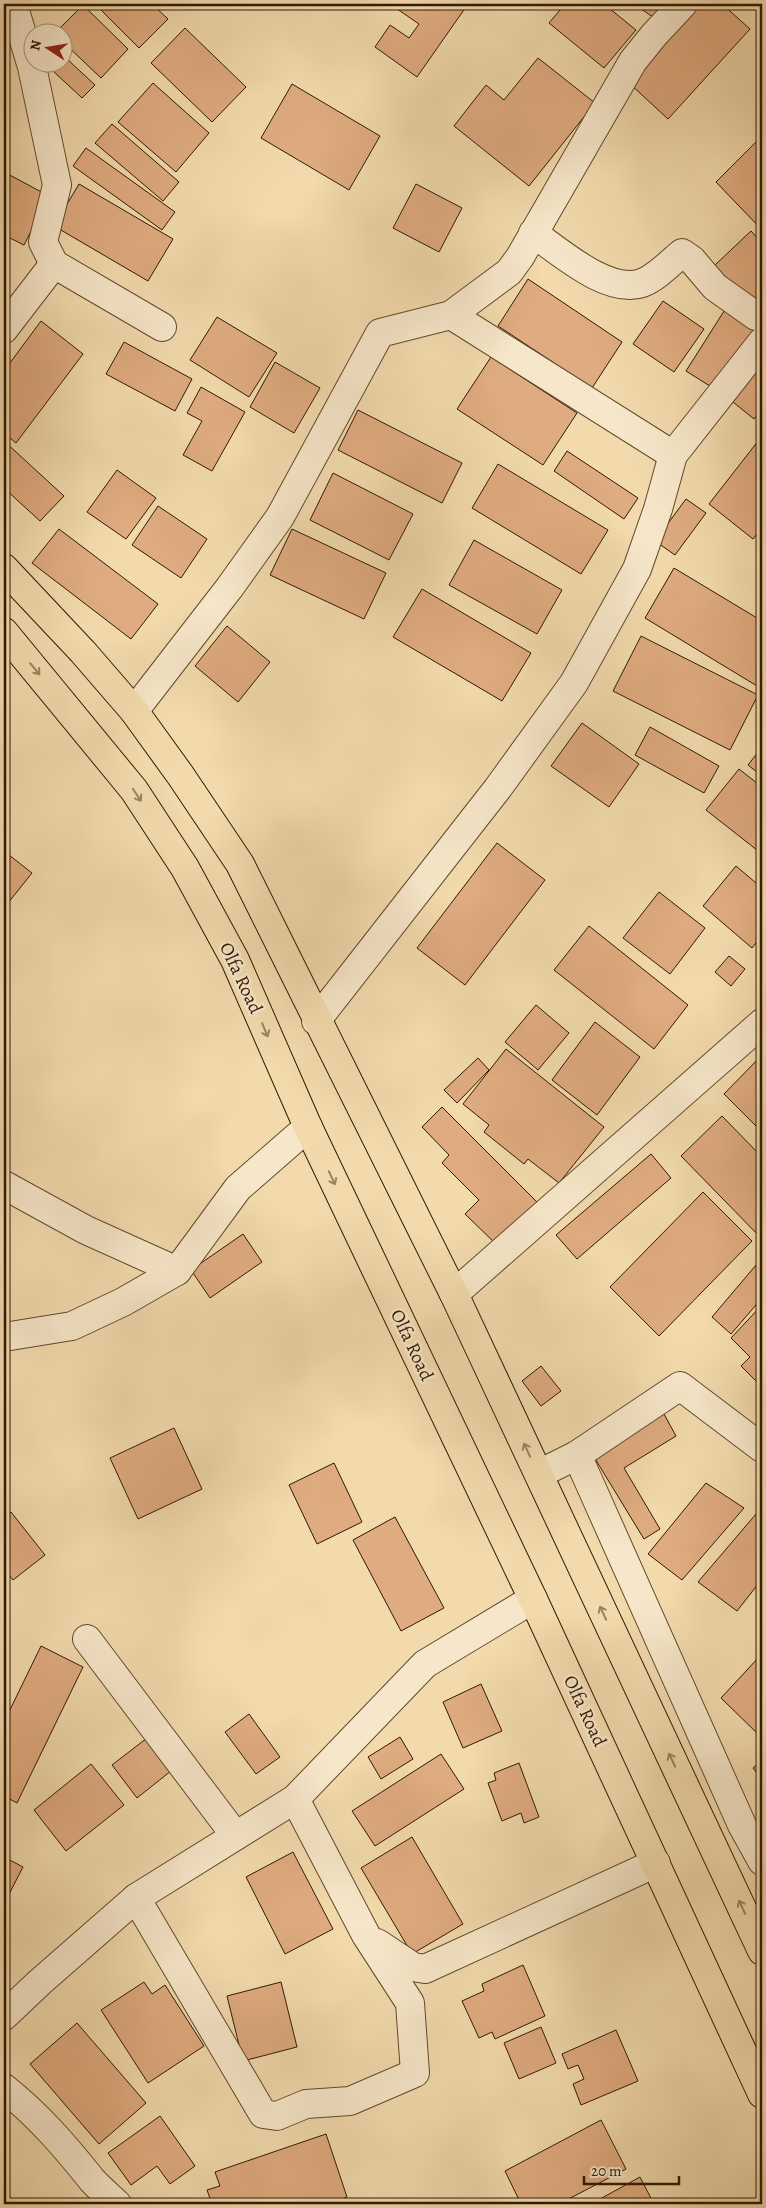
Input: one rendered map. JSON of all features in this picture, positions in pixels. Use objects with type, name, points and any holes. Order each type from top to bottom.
[{"type":"main road","points":[[4,568],[83,652],[134,711],[181,776],[240,864],[316,1021],[454,1294],[762,1951]]},
{"type":"main road","name":"Olfa Road","points":[[4,632],[134,790],[185,868],[235,960],[308,1127],[533,1599],[762,2094]]},
{"type":"street","points":[[13,4],[32,67],[58,185],[43,242],[54,264],[162,327]]},
{"type":"street","points":[[134,711],[230,587],[280,517],[380,333],[451,315],[509,272],[633,61],[683,4]]},
{"type":"street","points":[[533,234],[598,277],[624,286],[642,283],[682,253],[692,260],[715,287],[756,316],[762,317]]},
{"type":"street","points":[[4,329],[54,264]]},
{"type":"street","points":[[451,315],[673,455]]},
{"type":"street","points":[[316,1021],[498,788],[574,683],[637,569],[658,509],[673,455],[762,342]]},
{"type":"street","points":[[454,1294],[762,1023]]},
{"type":"street","points":[[4,1337],[72,1326],[123,1302],[177,1271],[238,1188],[308,1127]]},
{"type":"street","points":[[4,1185],[86,1230],[177,1271]]},
{"type":"street","points":[[538,1474],[577,1455],[680,1386],[762,1448]]},
{"type":"street","points":[[577,1455],[742,1825],[762,1861]]},
{"type":"street","points":[[4,2016],[136,1898],[295,1799],[425,1664],[533,1599]]},
{"type":"street","points":[[87,1639],[236,1836]]},
{"type":"street","points":[[136,1898],[263,2114],[277,2116],[306,2104],[350,2101],[415,2073],[410,2003],[366,1935],[295,1799]]},
{"type":"street","points":[[366,1935],[413,1967],[425,1969],[656,1863]]},
{"type":"street","points":[[4,2088],[24,2104],[70,2150],[93,2181],[117,2204]]},
{"type":"building","points":[[95,4],[152,4],[168,19],[139,48]]},
{"type":"building","points":[[390,4],[468,4],[417,77],[375,47],[390,25],[409,38],[419,24]]},
{"type":"building","points":[[565,4],[604,4],[636,30],[604,68],[549,23]]},
{"type":"building","points":[[634,4],[673,4],[660,22]]},
{"type":"building","points":[[701,4],[722,4],[750,29],[668,119],[629,83]]},
{"type":"building","points":[[83,5],[128,49],[101,78],[72,50],[72,22],[66,22]]},
{"type":"building","points":[[185,28],[246,87],[212,122],[151,63]]},
{"type":"building","points":[[538,58],[595,103],[529,186],[454,126],[486,85],[504,100]]},
{"type":"building","points":[[72,64],[95,85],[82,98],[54,72],[72,72]]},
{"type":"building","points":[[153,83],[209,133],[176,172],[118,122]]},
{"type":"building","points":[[292,84],[380,136],[349,190],[261,138]]},
{"type":"building","points":[[112,124],[179,182],[163,201],[95,143]]},
{"type":"building","points":[[762,136],[762,230],[716,182]]},
{"type":"building","points":[[86,148],[175,212],[162,230],[73,166]]},
{"type":"building","points":[[4,172],[49,196],[24,245],[4,235]]},
{"type":"building","points":[[79,184],[173,239],[148,281],[54,226]]},
{"type":"building","points":[[416,184],[462,208],[439,252],[393,228]]},
{"type":"building","points":[[751,231],[762,243],[762,292],[750,304],[714,266]]},
{"type":"building","points":[[528,279],[622,342],[592,388],[498,326]]},
{"type":"building","points":[[663,301],[704,329],[674,372],[633,344]]},
{"type":"building","points":[[726,308],[761,330],[721,393],[686,371]]},
{"type":"building","points":[[217,317],[277,353],[249,397],[190,360]]},
{"type":"building","points":[[41,321],[83,354],[16,443],[4,433],[4,371]]},
{"type":"building","points":[[124,342],[192,379],[175,411],[106,374]]},
{"type":"building","points":[[491,357],[577,413],[543,465],[457,409]]},
{"type":"building","points":[[275,362],[320,388],[294,433],[250,407]]},
{"type":"building","points":[[754,366],[762,372],[762,409],[754,419],[728,398]]},
{"type":"building","points":[[201,387],[245,412],[212,471],[183,455],[202,421],[187,413]]},
{"type":"building","points":[[358,410],[462,463],[442,503],[338,450]]},
{"type":"building","points":[[762,436],[762,527],[753,539],[709,504]]},
{"type":"building","points":[[4,441],[64,496],[40,521],[4,488]]},
{"type":"building","points":[[567,451],[638,498],[624,519],[554,471]]},
{"type":"building","points":[[498,464],[608,530],[581,574],[472,508]]},
{"type":"building","points":[[117,470],[156,498],[126,539],[87,512]]},
{"type":"building","points":[[333,473],[413,514],[389,560],[310,520]]},
{"type":"building","points":[[686,499],[706,513],[675,555],[655,541]]},
{"type":"building","points":[[158,506],[207,539],[181,578],[132,545]]},
{"type":"building","points":[[59,529],[158,604],[131,639],[32,563]]},
{"type":"building","points":[[292,529],[386,573],[364,619],[270,575]]},
{"type":"building","points":[[474,540],[562,590],[537,634],[449,585]]},
{"type":"building","points":[[674,568],[762,621],[762,689],[645,618]]},
{"type":"building","points":[[422,589],[531,653],[502,701],[393,637]]},
{"type":"building","points":[[227,626],[270,662],[238,702],[195,666]]},
{"type":"building","points":[[641,636],[758,695],[730,750],[613,691]]},
{"type":"building","points":[[582,723],[639,764],[609,807],[551,766]]},
{"type":"building","points":[[650,727],[719,766],[704,793],[635,755]]},
{"type":"building","points":[[762,747],[762,776],[748,765]]},
{"type":"building","points":[[739,769],[762,787],[762,854],[706,810]]},
{"type":"building","points":[[497,843],[545,880],[465,985],[417,948]]},
{"type":"building","points":[[4,851],[32,873],[4,908]]},
{"type":"building","points":[[736,866],[762,888],[762,935],[752,948],[703,906]]},
{"type":"building","points":[[659,892],[705,928],[670,974],[623,938]]},
{"type":"building","points":[[589,926],[688,1005],[654,1049],[554,970]]},
{"type":"building","points":[[729,956],[745,969],[731,986],[715,972]]},
{"type":"building","points":[[536,1005],[569,1033],[538,1070],[505,1042]]},
{"type":"building","points":[[595,1022],[640,1057],[597,1115],[552,1080]]},
{"type":"building","points":[[506,1049],[604,1127],[559,1183],[528,1159],[524,1164],[484,1132],[489,1125],[463,1104]]},
{"type":"building","points":[[762,1055],[762,1132],[724,1094]]},
{"type":"building","points":[[478,1058],[489,1070],[457,1103],[444,1090]]},
{"type":"building","points":[[442,1107],[539,1204],[498,1246],[465,1214],[479,1200],[442,1163],[449,1155],[422,1127]]},
{"type":"building","points":[[722,1116],[762,1157],[762,1239],[681,1156]]},
{"type":"building","points":[[651,1154],[671,1178],[577,1259],[556,1235]]},
{"type":"building","points":[[703,1192],[752,1241],[659,1336],[610,1287]]},
{"type":"building","points":[[243,1234],[262,1262],[210,1298],[191,1270]]},
{"type":"building","points":[[762,1258],[762,1298],[731,1334],[712,1317]]},
{"type":"building","points":[[762,1305],[761,1386],[741,1366],[750,1357],[731,1338]]},
{"type":"building","points":[[541,1366],[561,1391],[541,1406],[522,1381]]},
{"type":"building","points":[[664,1414],[676,1436],[624,1468],[660,1529],[644,1539],[594,1457]]},
{"type":"building","points":[[174,1428],[202,1489],[138,1519],[110,1458]]},
{"type":"building","points":[[334,1463],[362,1522],[317,1544],[289,1485]]},
{"type":"building","points":[[706,1483],[744,1508],[682,1580],[648,1554]]},
{"type":"building","points":[[762,1507],[762,1579],[737,1611],[698,1582]]},
{"type":"building","points":[[11,1512],[45,1555],[13,1580],[4,1569],[4,1518]]},
{"type":"building","points":[[395,1517],[444,1608],[401,1631],[353,1540]]},
{"type":"building","points":[[41,1646],[83,1667],[17,1803],[4,1796],[4,1722]]},
{"type":"building","points":[[759,1657],[762,1661],[762,1738],[721,1698]]},
{"type":"building","points":[[481,1684],[502,1731],[463,1748],[443,1702]]},
{"type":"building","points":[[249,1714],[280,1757],[256,1774],[225,1732]]},
{"type":"building","points":[[151,1735],[176,1767],[137,1798],[112,1765]]},
{"type":"building","points":[[400,1737],[413,1759],[381,1779],[368,1757]]},
{"type":"building","points":[[441,1754],[464,1789],[375,1846],[352,1811]]},
{"type":"building","points":[[762,1760],[762,1780],[753,1768]]},
{"type":"building","points":[[519,1763],[539,1817],[524,1823],[521,1813],[502,1821],[488,1783],[496,1780],[494,1773]]},
{"type":"building","points":[[91,1764],[124,1805],[66,1851],[34,1810]]},
{"type":"building","points":[[412,1837],[463,1924],[412,1954],[361,1868]]},
{"type":"building","points":[[293,1852],[333,1929],[285,1954],[246,1877]]},
{"type":"building","points":[[4,1857],[23,1867],[4,1904]]},
{"type":"building","points":[[523,1965],[545,2016],[495,2039],[492,2032],[479,2038],[462,2001],[484,1991],[482,1984]]},
{"type":"building","points":[[144,1982],[152,1994],[165,1985],[204,2046],[148,2083],[101,2010]]},
{"type":"building","points":[[281,1982],[297,2047],[243,2061],[227,1996]]},
{"type":"building","points":[[77,2023],[146,2103],[99,2144],[30,2064]]},
{"type":"building","points":[[541,2027],[556,2063],[519,2079],[504,2043]]},
{"type":"building","points":[[616,2030],[638,2081],[581,2105],[573,2084],[584,2079],[578,2065],[568,2069],[562,2054]]},
{"type":"building","points":[[160,2116],[195,2166],[170,2184],[157,2166],[131,2185],[108,2153]]},
{"type":"building","points":[[601,2120],[626,2169],[559,2204],[521,2204],[505,2171]]},
{"type":"building","points":[[326,2134],[347,2197],[325,2204],[212,2204],[207,2190],[220,2186],[215,2172]]},
{"type":"building","points":[[640,2177],[654,2204],[591,2204]]}]
